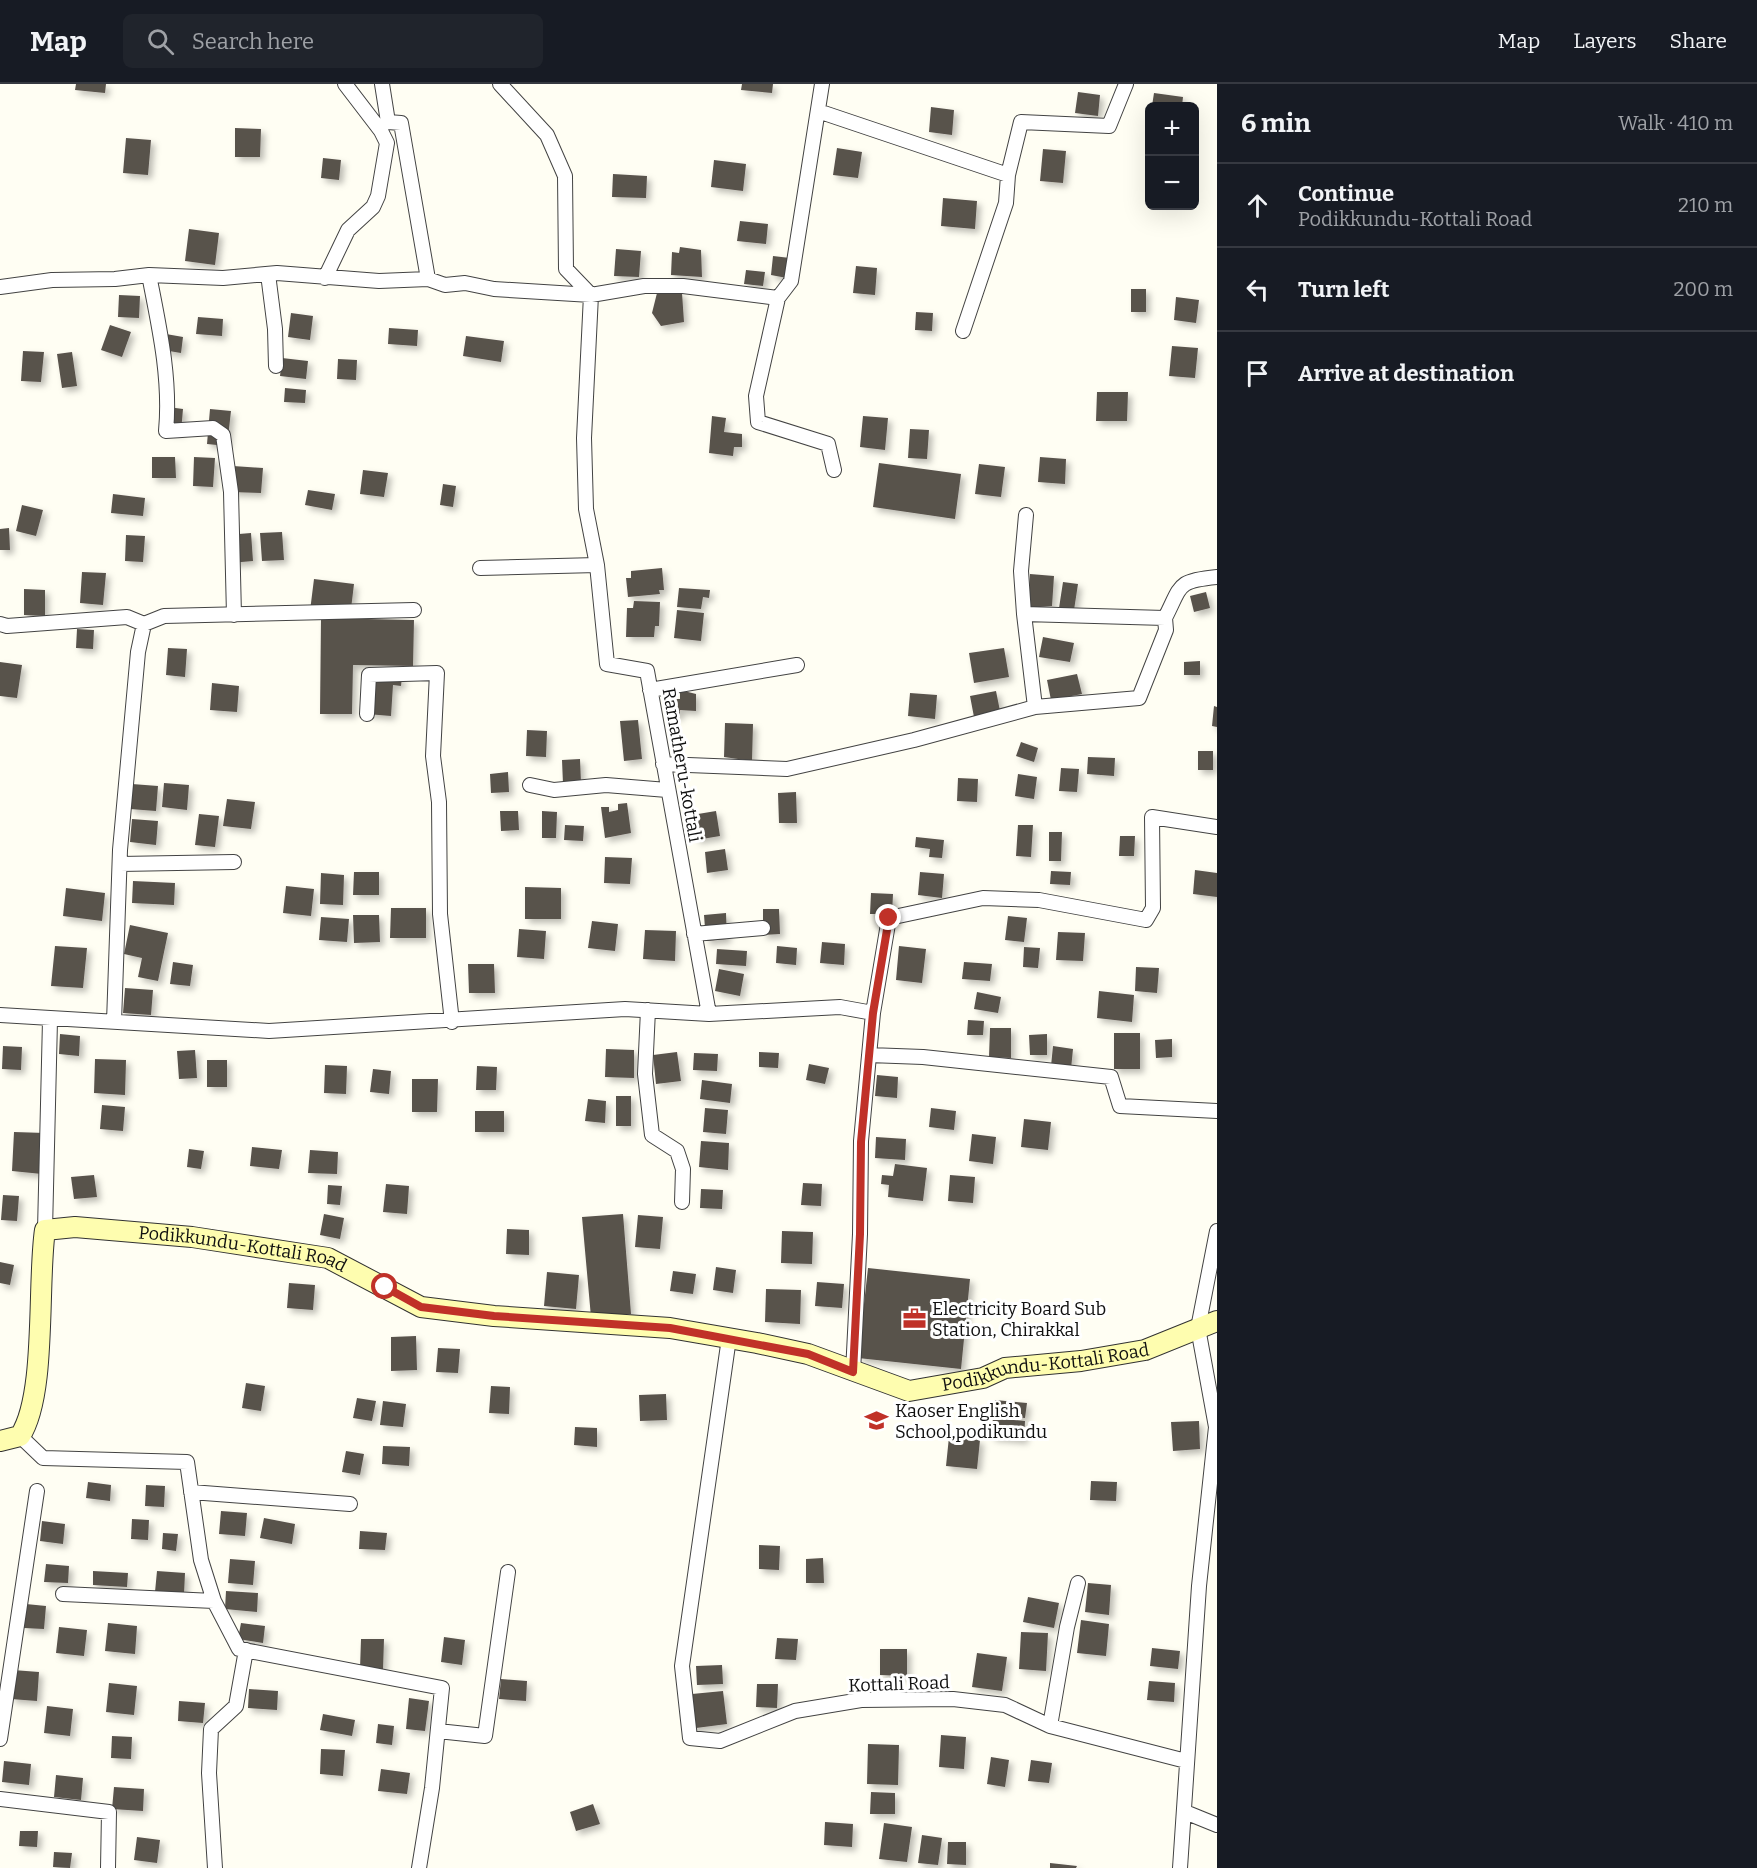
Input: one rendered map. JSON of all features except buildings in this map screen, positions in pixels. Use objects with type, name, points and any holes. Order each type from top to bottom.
[{"type":"main road","name":"Podikkundu-Kottali Road","points":[[45,1230],[75,1227],[192,1237],[328,1258],[421,1307],[494,1316],[670,1328],[729,1338],[808,1354],[909,1391],[983,1378],[1005,1368],[1081,1361],[1145,1350],[1217,1321]]},
{"type":"main road","points":[[0,1441],[20,1436],[28,1425],[34,1391],[45,1230]]},
{"type":"street","points":[[325,278],[348,230],[373,207],[385,162],[387,144],[381,130],[345,84]]},
{"type":"street","points":[[382,84],[388,122],[401,123],[428,279]]},
{"type":"street","points":[[480,568],[597,565],[586,509],[584,438],[591,295],[566,268],[565,176],[547,135],[500,84]]},
{"type":"street","points":[[822,84],[791,282],[778,298],[756,396],[758,422],[828,444],[834,470]]},
{"type":"street","points":[[963,331],[1006,203],[1008,175],[1021,122],[1109,126],[1126,84]]},
{"type":"street","points":[[818,111],[1008,175]]},
{"type":"street","points":[[268,274],[276,366]]},
{"type":"street","points":[[0,287],[52,280],[148,275],[223,278],[296,274],[325,278],[428,279],[445,285],[465,283],[494,289],[591,295],[644,286],[673,286],[778,298]]},
{"type":"street","points":[[148,275],[161,333],[168,407],[166,431],[213,428],[223,435],[231,492],[234,615]]},
{"type":"street","points":[[1026,515],[1021,571],[1035,706]]},
{"type":"street","name":"Ramatheru-kottali","points":[[597,565],[607,664],[647,670],[709,1014]]},
{"type":"street","points":[[663,764],[787,769],[914,740],[1035,706],[1138,698],[1167,630],[1165,618],[1177,589],[1194,579],[1217,577]]},
{"type":"street","points":[[0,624],[7,626],[127,617],[144,624],[164,616],[414,610]]},
{"type":"street","points":[[1024,614],[1165,618]]},
{"type":"street","points":[[114,1022],[120,864],[138,652],[144,624]]},
{"type":"street","points":[[650,690],[797,664]]},
{"type":"street","points":[[367,714],[369,675],[436,673],[433,756],[440,802],[440,914],[453,1022]]},
{"type":"street","points":[[530,785],[555,790],[606,785],[667,790]]},
{"type":"street","points":[[853,1372],[860,1234],[861,1142],[873,1013],[889,918],[984,898],[1039,900],[1146,920],[1153,908],[1152,817],[1217,827]]},
{"type":"street","points":[[120,864],[234,862]]},
{"type":"street","points":[[694,934],[763,928]]},
{"type":"street","points":[[0,1015],[50,1020],[269,1031],[453,1022],[625,1009],[709,1014],[840,1006],[873,1013]]},
{"type":"street","points":[[648,1010],[645,1074],[652,1135],[677,1151],[683,1169],[682,1202]]},
{"type":"street","points":[[45,1230],[50,1020]]},
{"type":"street","points":[[869,1055],[923,1057],[1111,1077],[1120,1106],[1217,1111]]},
{"type":"street","points":[[1180,1868],[1199,1586],[1216,1427],[1198,1328],[1217,1231]]},
{"type":"street","name":"Kottali Road","points":[[729,1338],[682,1666],[690,1738],[720,1741],[795,1712],[861,1700],[953,1699],[1005,1705],[1050,1726],[1186,1761]]},
{"type":"street","points":[[20,1436],[43,1458],[187,1462],[201,1560],[214,1601],[239,1649],[442,1688],[432,1788],[419,1868]]},
{"type":"street","points":[[0,1739],[37,1491]]},
{"type":"street","points":[[191,1492],[350,1504]]},
{"type":"street","points":[[438,1731],[485,1736],[508,1572]]},
{"type":"street","points":[[1050,1726],[1067,1627],[1078,1583]]},
{"type":"street","points":[[63,1594],[214,1601]]},
{"type":"street","points":[[215,1868],[209,1773],[212,1729],[236,1706],[246,1650]]},
{"type":"street","points":[[0,1799],[109,1812],[108,1868]]},
{"type":"street","points":[[1185,1812],[1217,1825]]},
{"type":"place","name":"Electricity Board Sub Station, Chirakkal","points":[[914,1319]]},
{"type":"place","name":"Kaoser English School,podikundu","points":[[877,1421]]},
{"type":"route","points":[[385,1287],[421,1307],[494,1316],[670,1328],[758,1342],[808,1354],[853,1372],[860,1234],[861,1142],[873,1013],[889,918]]}]
